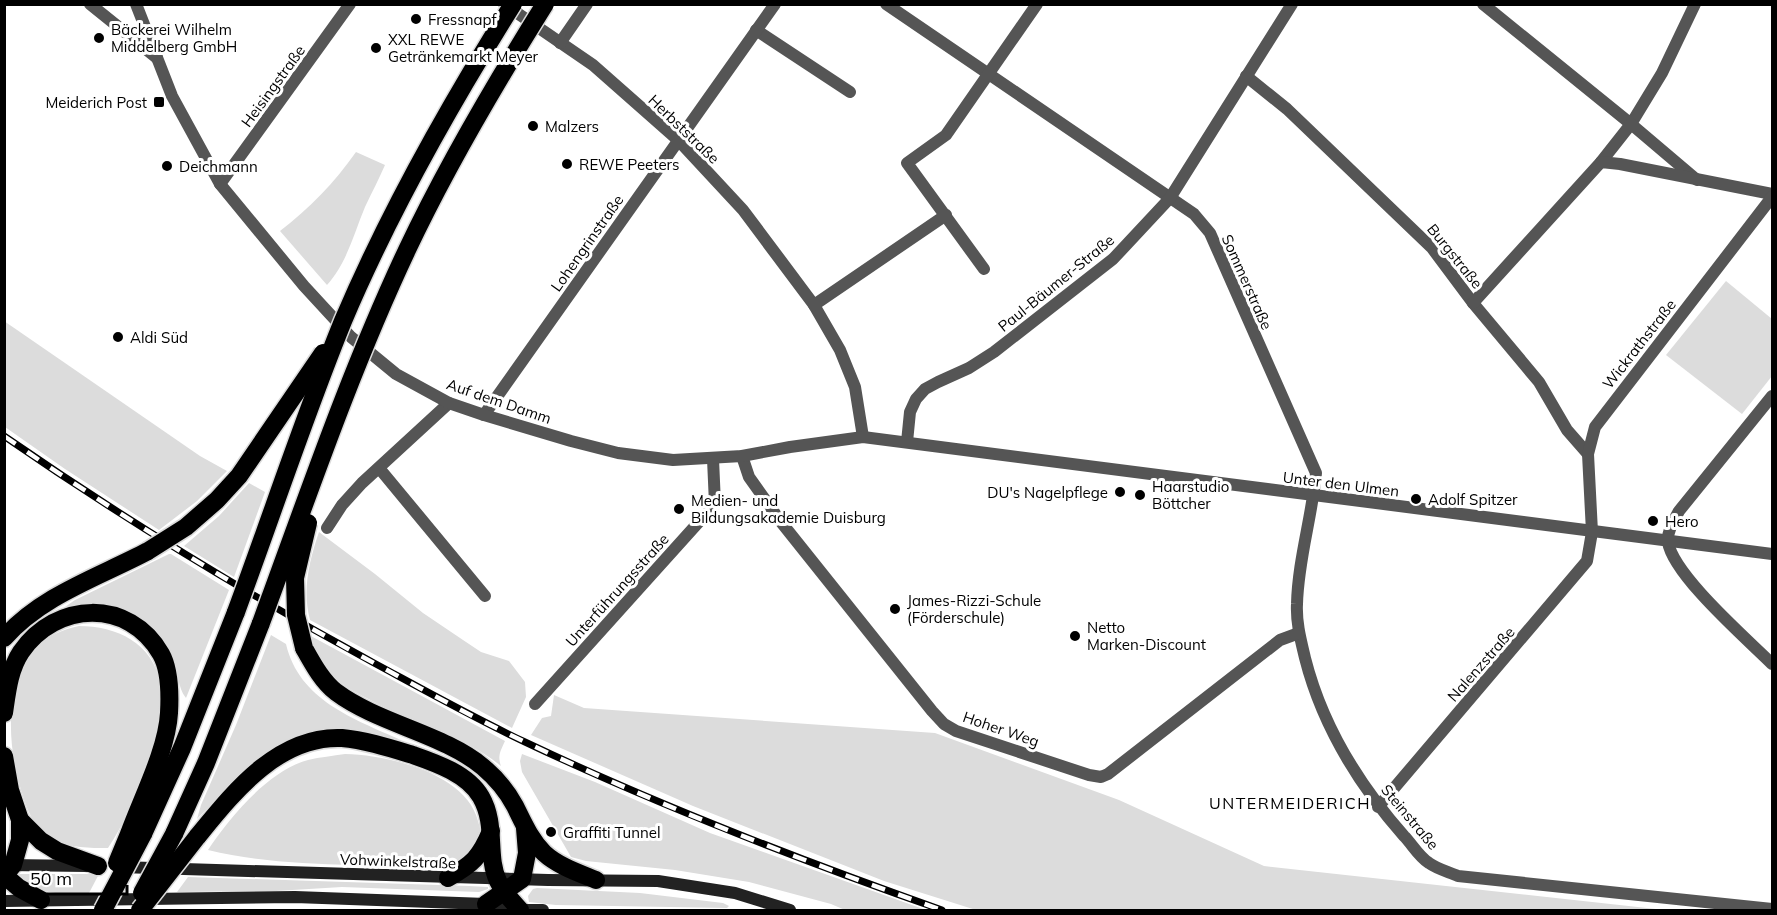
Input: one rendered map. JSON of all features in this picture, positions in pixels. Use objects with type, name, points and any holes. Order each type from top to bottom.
[{"type":"highway","points":[[98,910],[182,748],[236,612],[315,393],[382,236],[428,144],[513,4]]},
{"type":"highway","points":[[132,910],[174,834],[206,764],[368,337],[407,250],[452,159],[505,67],[545,4]]},
{"type":"highway","points":[[4,638],[19,621],[41,605],[148,551],[186,527],[217,500],[239,477],[344,321]]},
{"type":"highway","points":[[324,452],[295,578],[296,615],[304,648],[317,672],[335,692],[362,708],[451,748],[481,765],[500,782],[525,828],[544,853],[554,861],[596,880]]},
{"type":"highway","points":[[4,713],[7,686],[20,654],[37,634],[60,619],[84,612],[113,615],[140,628],[161,655],[168,680],[169,714],[163,746],[136,834],[103,910]]},
{"type":"highway","points":[[140,910],[197,837],[240,787],[261,767],[283,753],[309,742],[341,738],[389,747],[447,768],[466,780],[480,794],[489,812],[501,886],[520,910]]},
{"type":"highway","points":[[4,756],[10,790],[20,820],[20,840],[6,871],[19,888],[41,900]]},
{"type":"highway","points":[[20,820],[41,841],[57,851],[98,866]]},
{"type":"highway","points":[[486,904],[501,886],[522,879],[527,853],[525,828]]},
{"type":"highway","points":[[448,878],[468,867],[480,856],[491,829]]},
{"type":"main road","name":"Vohwinkelstraße","points":[[6,871],[98,866],[448,878],[501,886]]},
{"type":"main road","points":[[522,879],[658,881],[735,893],[784,910]]},
{"type":"main road","points":[[4,901],[295,897],[486,904],[520,910],[543,910]]},
{"type":"street","name":"Auf dem Damm","points":[[136,4],[172,96],[220,184],[290,270],[351,337],[396,374],[449,403],[571,441],[618,453],[673,460],[713,459],[863,437],[907,442]]},
{"type":"street","name":"Heisingstraße","points":[[220,184],[350,4]]},
{"type":"street","name":"Herbststraße","points":[[504,4],[593,65],[678,140],[743,210],[814,305],[840,350],[855,387],[863,437]]},
{"type":"street","points":[[560,43],[587,4]]},
{"type":"street","name":"Lohengrinstraße","points":[[484,415],[775,4]]},
{"type":"street","name":"Sommerstraße","points":[[886,4],[1194,214],[1210,234],[1316,473],[1314,496]]},
{"type":"street","points":[[984,269],[907,163],[946,135],[1037,4]]},
{"type":"street","name":"Paul-Bäumer-Straße","points":[[907,442],[910,412],[916,399],[926,389],[969,368],[994,352],[1113,259],[1170,198],[1292,4]]},
{"type":"street","points":[[1483,4],[1698,181]]},
{"type":"street","points":[[1473,303],[1601,162],[1630,124],[1662,74],[1695,4]]},
{"type":"street","points":[[95,6],[156,58]]},
{"type":"street","points":[[756,30],[850,92]]},
{"type":"street","name":"Burgstraße","points":[[1246,76],[1287,109],[1432,248],[1473,303],[1539,382],[1568,430],[1588,454]]},
{"type":"street","points":[[1601,162],[1773,196]]},
{"type":"street","name":"Wickrathstraße","points":[[1592,532],[1588,454],[1595,427],[1773,196]]},
{"type":"street","points":[[814,305],[945,215]]},
{"type":"street","points":[[1773,396],[1679,511],[1671,526],[1668,540],[1672,554],[1686,578],[1773,664]]},
{"type":"street","points":[[327,528],[342,505],[449,403]]},
{"type":"street","name":"Unter den Ulmen","points":[[907,442],[1773,554]]},
{"type":"street","name":"Hoher Weg","points":[[742,456],[749,477],[782,522],[944,724],[956,731],[1089,775],[1101,777],[1108,774],[1280,640],[1299,633]]},
{"type":"street","name":"Unterführungsstraße","points":[[535,704],[715,504],[713,459]]},
{"type":"street","points":[[379,468],[485,596]]},
{"type":"street","name":"Steinstraße","points":[[1314,496],[1302,553],[1297,605],[1299,633],[1312,685],[1326,719],[1347,759],[1378,807],[1428,863],[1458,876],[1773,909]]},
{"type":"street","name":"Nalenzstraße","points":[[1378,807],[1575,578],[1587,561],[1592,532]]},
{"type":"shaded area","points":[[356,152],[385,165],[345,258],[327,285],[280,231],[321,194]]},
{"type":"shaded area","points":[[1726,281],[1772,319],[1772,376],[1742,414],[1666,355]]},
{"type":"shaded area","points":[[4,321],[200,456],[227,471],[197,501],[159,530],[65,469],[5,427]]},
{"type":"shaded area","points":[[249,483],[265,492],[234,577],[184,546],[219,516]]},
{"type":"shaded area","points":[[319,532],[423,613],[481,652],[509,661],[525,682],[526,697],[512,728],[310,620],[307,598],[308,576]]},
{"type":"shaded area","points":[[169,554],[229,590],[186,698],[181,689],[173,659],[164,643],[142,620],[114,608],[83,605],[65,607]]},
{"type":"shaded area","points":[[79,626],[106,629],[131,640],[150,658],[160,684],[161,703],[158,724],[146,769],[128,813],[108,848],[67,845],[48,837],[34,821],[28,809],[14,760],[11,720],[13,701],[24,665],[45,640],[61,631]]},
{"type":"shaded area","points":[[271,635],[286,644],[303,680],[316,693],[347,715],[401,740],[362,734],[262,758],[244,771],[197,819],[201,805],[236,725]]},
{"type":"shaded area","points":[[309,635],[505,741],[499,756],[501,766],[487,755],[456,738],[374,702],[344,685],[323,663]]},
{"type":"shaded area","points":[[554,695],[584,708],[935,733],[1119,800],[1264,866],[1665,910],[976,910],[884,881],[693,806],[531,735],[542,718],[551,716]]},
{"type":"shaded area","points":[[345,754],[403,763],[442,779],[458,790],[471,804],[480,827],[479,840],[473,850],[465,858],[450,866],[298,863],[208,850],[251,797],[279,774],[293,765],[308,760]]},
{"type":"shaded area","points":[[522,754],[595,782],[710,833],[926,910],[845,910],[831,904],[749,882],[675,870],[586,861],[571,857],[522,772],[520,761]]},
{"type":"shaded area","points":[[15,874],[99,874],[89,893],[67,894],[41,890]]},
{"type":"shaded area","points":[[188,877],[469,886],[488,887],[488,889],[479,892],[342,887],[276,891],[177,892]]},
{"type":"shaded area","points":[[533,889],[640,893],[723,903],[729,906],[727,908],[556,905],[529,902],[528,896]]},
{"type":"railway","points":[[4,436],[140,526],[233,583],[430,694],[487,723],[576,766],[679,810],[783,852],[942,910]]},
{"type":"place","name":"Fressnapf","points":[[416,19]]},
{"type":"place","name":"Bäckerei Wilhelm Middelberg GmbH","points":[[99,38]]},
{"type":"place","name":"XXL REWE Getränkemarkt Meyer","points":[[376,48]]},
{"type":"place","name":"Meiderich Post","points":[[159,102]]},
{"type":"place","name":"Malzers","points":[[533,126]]},
{"type":"place","name":"REWE Peeters","points":[[567,164]]},
{"type":"place","name":"Deichmann","points":[[167,166]]},
{"type":"place","name":"Aldi Süd","points":[[118,337]]},
{"type":"place","name":"DU's Nagelpflege","points":[[1120,492]]},
{"type":"place","name":"Haarstudio Böttcher","points":[[1140,495]]},
{"type":"place","name":"Adolf Spitzer","points":[[1416,499]]},
{"type":"place","name":"Medien- und Bildungsakademie Duisburg","points":[[679,509]]},
{"type":"place","name":"Hero","points":[[1653,521]]},
{"type":"place","name":"James-Rizzi-Schule (Förderschule)","points":[[895,609]]},
{"type":"place","name":"Netto Marken-Discount","points":[[1075,636]]},
{"type":"place","name":"Graffiti Tunnel","points":[[551,832]]},
{"type":"district","name":"UNTERMEIDERICH","points":[[1290,803]]}]
